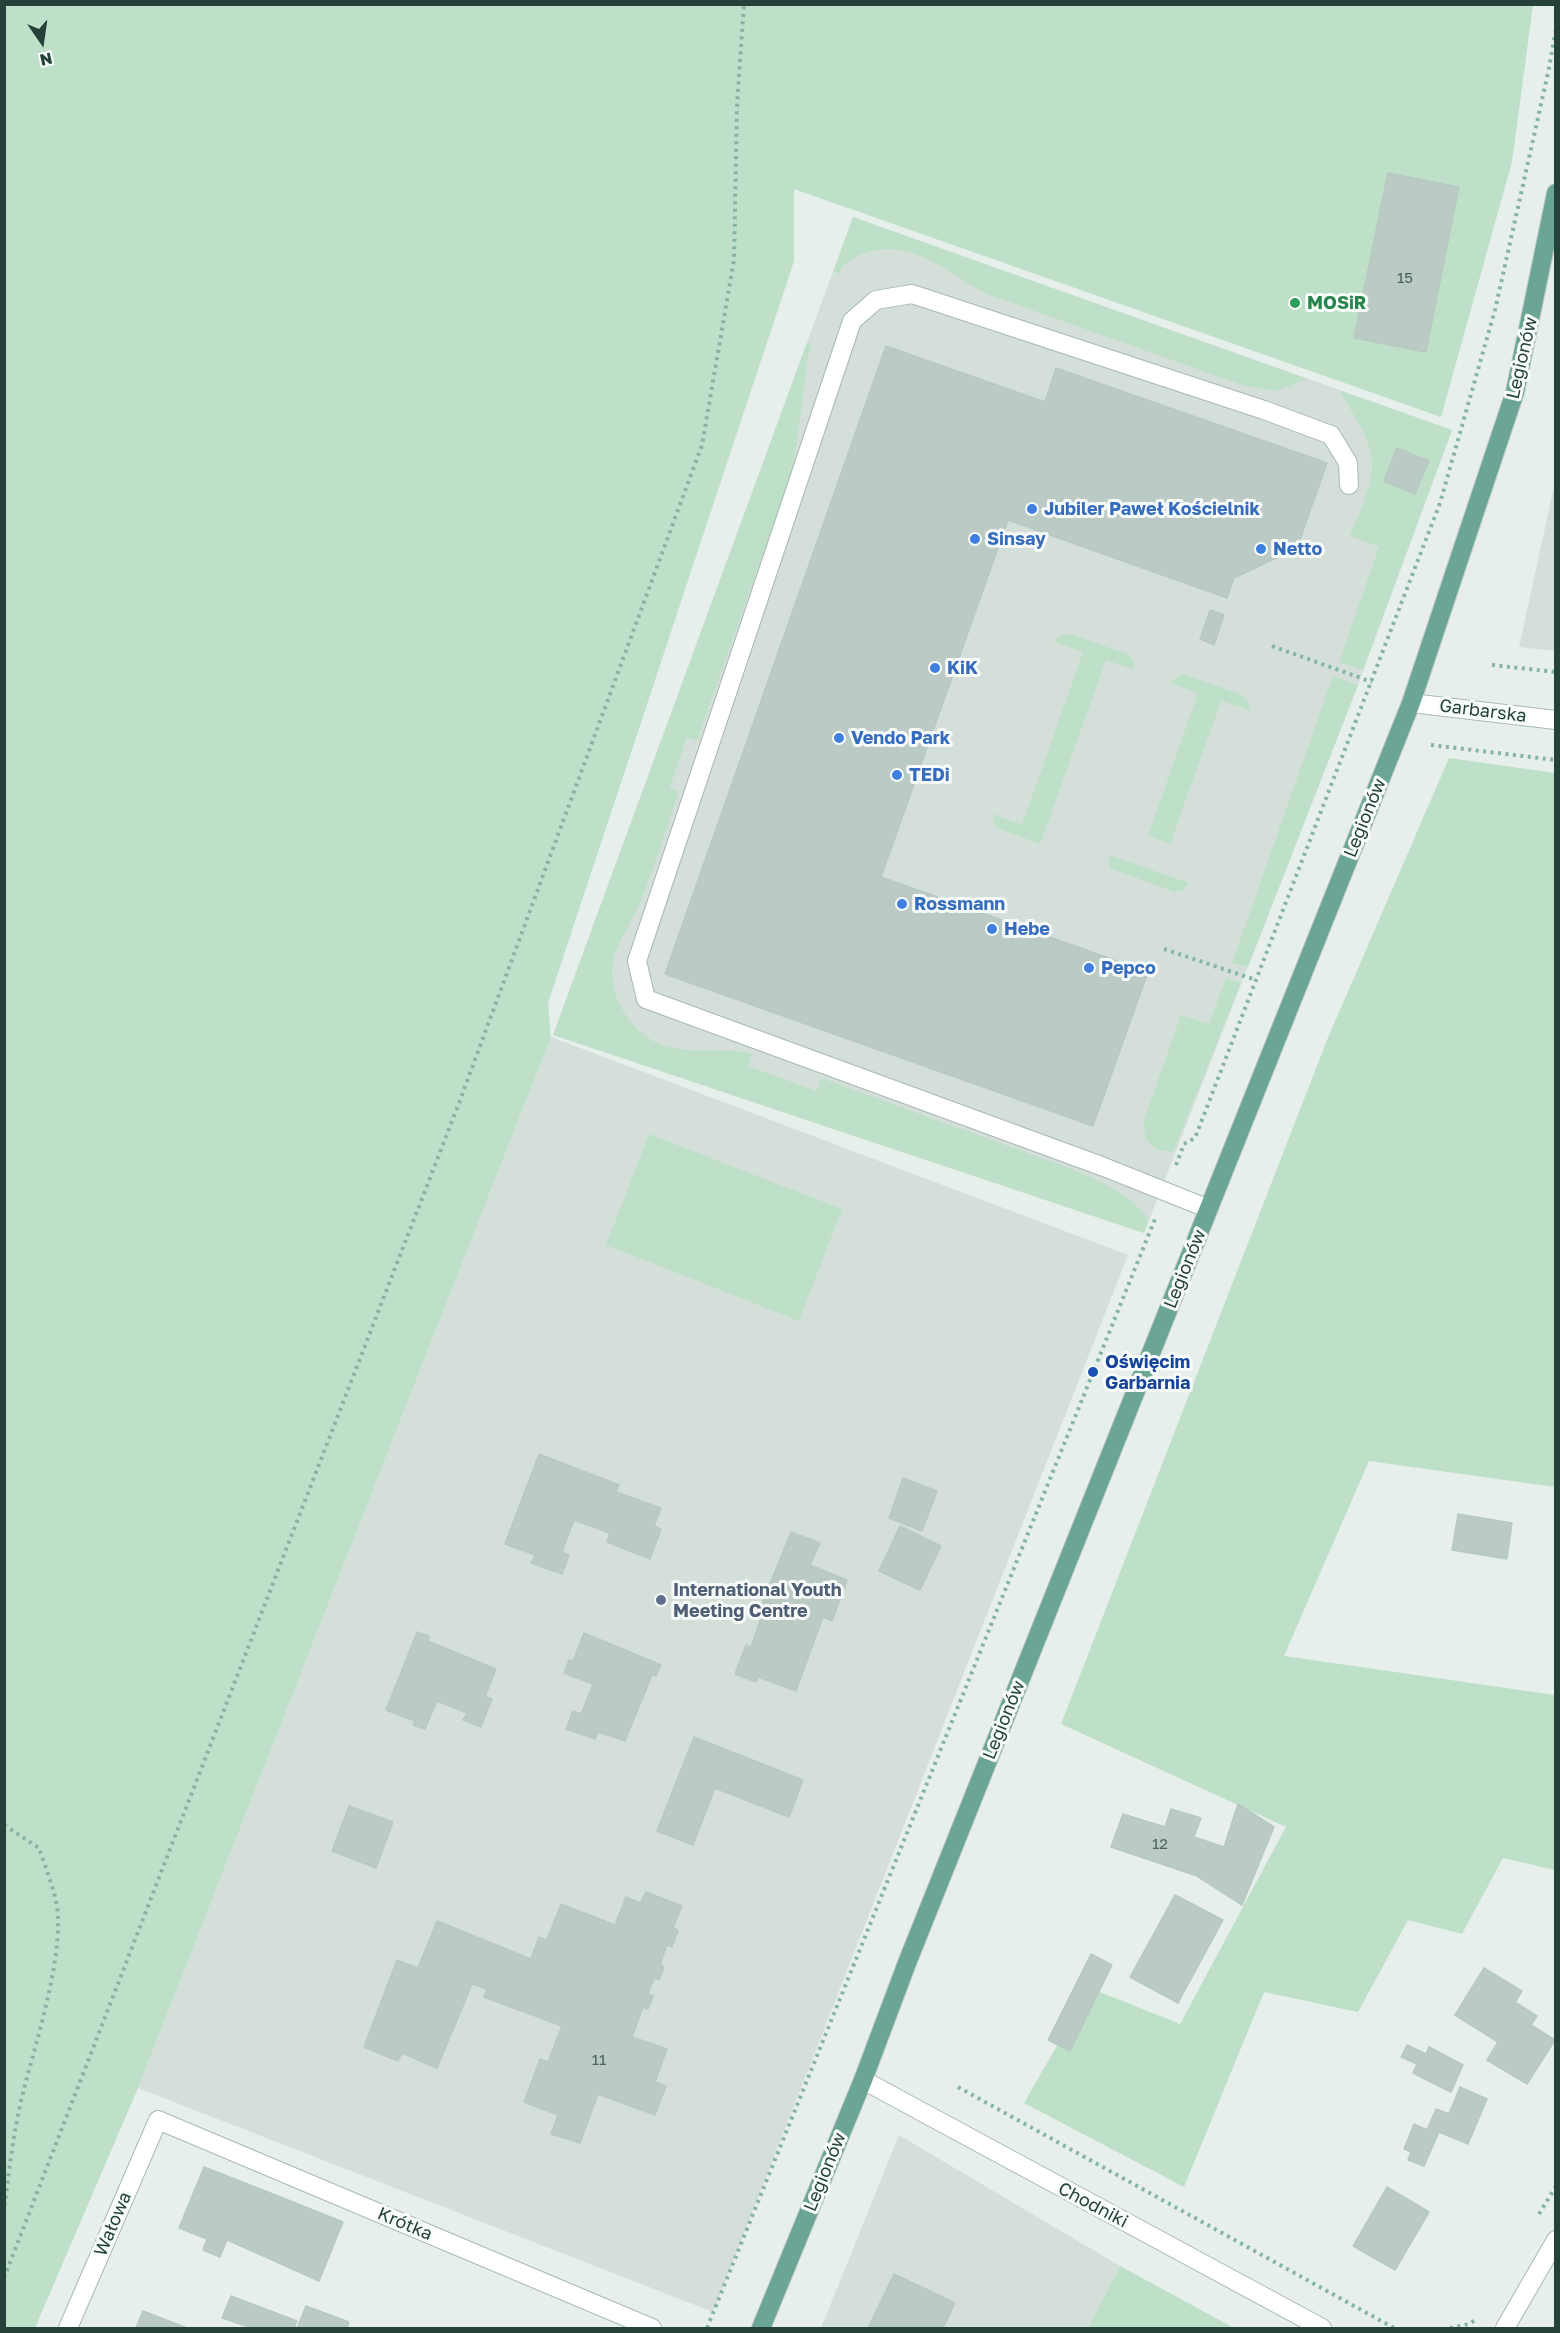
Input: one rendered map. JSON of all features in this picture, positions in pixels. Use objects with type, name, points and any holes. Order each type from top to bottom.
[{"type":"main road","name":"Legionów","points":[[761,2328],[863,2080],[912,1952],[1411,703],[1515,392],[1556,193]]},
{"type":"street","points":[[1209,1209],[1104,1167],[646,999],[636,961],[852,321],[876,300],[912,294],[1264,410],[1331,435],[1348,463],[1349,485]]},
{"type":"street","name":"Garbarska","points":[[1411,703],[1556,720]]},
{"type":"street","name":"Chodniki","points":[[863,2080],[1322,2328]]},
{"type":"street","name":"Wałowa","points":[[68,2328],[158,2120]]},
{"type":"street","name":"Krótka","points":[[158,2120],[652,2328]]},
{"type":"street","points":[[1505,2328],[1556,2240]]},
{"type":"path","points":[[4,2278],[459,1103],[702,445],[734,260],[737,105],[744,4]]},
{"type":"path","points":[[1272,646],[1372,682]]},
{"type":"path","points":[[1492,665],[1556,672]]},
{"type":"path","points":[[1431,745],[1556,760]]},
{"type":"path","points":[[1164,949],[1256,980]]},
{"type":"path","points":[[4,1825],[39,1848],[58,1917],[55,1957],[35,2049],[24,2087],[9,2167],[4,2212]]},
{"type":"path","points":[[958,2087],[1394,2328]]},
{"type":"shaded area","name":"Vendo Park","points":[[853,217],[1452,430],[1358,685],[1144,1233],[553,1035]]},
{"type":"shaded area","points":[[1555,482],[1555,651],[1519,647]]},
{"type":"shaded area","name":"International Youth Meeting Centre","points":[[551,1037],[1128,1255],[713,2312],[138,2088]]},
{"type":"shaded area","points":[[899,2135],[1120,2266],[1088,2328],[821,2328]]},
{"type":"green space","points":[[5,5],[1533,5],[1512,162],[1441,417],[794,189],[794,261],[548,1003],[551,1037],[138,2088],[35,2328],[5,2328]]},
{"type":"green space","points":[[853,217],[1308,379],[1275,391],[1242,385],[987,294],[913,253],[881,250],[863,254],[848,261],[839,274],[833,272]]},
{"type":"green space","points":[[807,343],[812,344],[808,356],[795,456],[788,483],[697,741],[687,737],[670,787],[679,791],[656,861],[640,903],[614,956],[612,970],[617,997],[622,1009],[639,1031],[662,1045],[684,1050],[752,1054],[748,1066],[817,1091],[821,1078],[1083,1174],[1116,1190],[1135,1204],[1148,1221],[1144,1233],[553,1035]]},
{"type":"green space","points":[[1339,390],[1452,430],[1363,670],[1339,662],[1379,547],[1350,536],[1366,496],[1372,464],[1365,437]]},
{"type":"green space","points":[[1071,634],[1127,654],[1133,660],[1135,670],[1106,660],[1040,844],[997,828],[993,821],[993,814],[1022,825],[1083,652],[1054,642],[1061,635]]},
{"type":"green space","points":[[1183,674],[1242,695],[1248,701],[1250,710],[1221,701],[1170,844],[1148,836],[1198,693],[1169,682]]},
{"type":"green space","points":[[1333,676],[1358,685],[1248,967],[1232,963]]},
{"type":"green space","points":[[1449,758],[1555,773],[1555,1487],[1369,1461],[1284,1656],[1555,1695],[1555,1870],[1503,1858],[1462,1934],[1408,1920],[1358,2012],[1264,1992],[1184,2187],[1024,2103],[1090,1988],[1180,2024],[1286,1827],[1061,1724],[1327,1040]]},
{"type":"green space","points":[[1109,855],[1189,883],[1183,890],[1175,892],[1112,869]]},
{"type":"green space","points":[[1226,978],[1241,983],[1173,1152],[1158,1150],[1145,1139],[1144,1120],[1181,1015],[1209,1024]]},
{"type":"green space","points":[[649,1134],[842,1209],[799,1321],[606,1245]]},
{"type":"green space","points":[[1120,2266],[1234,2328],[1088,2328]]},
{"type":"building","points":[[1388,173],[1459,187],[1426,352],[1354,338]]},
{"type":"building","name":"Vendo Park","points":[[886,346],[1045,402],[1056,368],[1327,463],[1297,548],[1286,544],[1272,550],[1276,558],[1255,568],[1251,561],[1238,567],[1227,598],[1008,520],[881,877],[1148,972],[1093,1126],[665,974]]},
{"type":"building","points":[[1397,448],[1429,461],[1415,494],[1384,481]]},
{"type":"building","points":[[1286,544],[1297,548],[1276,558],[1272,550]]},
{"type":"building","points":[[1251,561],[1255,568],[1234,578],[1238,567]]},
{"type":"building","points":[[1210,610],[1224,615],[1214,645],[1200,639]]},
{"type":"building","points":[[539,1454],[619,1485],[616,1492],[661,1508],[654,1526],[661,1529],[650,1559],[607,1542],[610,1533],[574,1520],[562,1552],[569,1555],[562,1574],[531,1563],[535,1555],[505,1544]]},
{"type":"building","points":[[903,1478],[937,1491],[922,1531],[889,1518]]},
{"type":"building","points":[[1458,1514],[1512,1523],[1507,1559],[1452,1550]]},
{"type":"building","points":[[900,1526],[941,1546],[920,1590],[879,1571]]},
{"type":"building","points":[[791,1532],[820,1543],[810,1565],[847,1580],[832,1621],[823,1617],[796,1691],[758,1677],[756,1682],[735,1674],[746,1645],[751,1647],[761,1618],[757,1616]]},
{"type":"building","points":[[417,1632],[429,1636],[428,1641],[496,1669],[485,1697],[492,1699],[481,1727],[463,1720],[467,1713],[437,1701],[425,1729],[413,1725],[415,1721],[386,1710]]},
{"type":"building","points":[[584,1633],[661,1665],[656,1676],[652,1675],[625,1741],[598,1732],[595,1739],[566,1729],[573,1711],[581,1714],[593,1684],[564,1673],[569,1660],[573,1661]]},
{"type":"building","points":[[694,1737],[803,1780],[789,1817],[715,1788],[693,1845],[657,1831]]},
{"type":"building","points":[[1238,1804],[1274,1827],[1242,1905],[1197,1876],[1209,1842],[1224,1847]]},
{"type":"building","points":[[349,1806],[393,1822],[376,1868],[332,1851]]},
{"type":"building","points":[[1171,1809],[1201,1818],[1194,1837],[1209,1842],[1197,1876],[1111,1847],[1123,1814],[1165,1827]]},
{"type":"building","points":[[646,1892],[682,1906],[673,1928],[678,1930],[672,1947],[667,1945],[660,1965],[664,1967],[659,1980],[654,1978],[648,1994],[653,1996],[648,2009],[643,2007],[632,2037],[667,2049],[655,2082],[666,2086],[655,2115],[598,2094],[580,2143],[551,2134],[558,2115],[524,2102],[540,2059],[548,2062],[562,2026],[484,1997],[487,1989],[472,1984],[437,2068],[402,2053],[398,2061],[364,2047],[397,1960],[418,1968],[437,1921],[531,1959],[539,1937],[547,1940],[561,1904],[615,1925],[626,1897],[640,1903]]},
{"type":"building","points":[[1175,1895],[1223,1920],[1178,2003],[1130,1977]]},
{"type":"building","points":[[1091,1954],[1112,1965],[1070,2051],[1048,2040]]},
{"type":"building","points":[[1484,1968],[1522,1991],[1509,2012],[1514,2016],[1498,2042],[1455,2015]]},
{"type":"building","points":[[1515,2002],[1537,2016],[1531,2025],[1555,2040],[1527,2084],[1487,2060],[1514,2016],[1509,2012]]},
{"type":"building","points":[[1407,2045],[1426,2054],[1429,2047],[1463,2065],[1451,2092],[1413,2073],[1417,2064],[1401,2057]]},
{"type":"building","points":[[1460,2087],[1487,2099],[1468,2144],[1439,2132],[1424,2166],[1408,2160],[1411,2152],[1404,2149],[1414,2124],[1427,2130],[1436,2109],[1449,2114]]},
{"type":"building","points":[[204,2167],[273,2194],[250,2250],[227,2240],[220,2257],[203,2250],[207,2239],[179,2228]]},
{"type":"building","points":[[1387,2187],[1429,2212],[1395,2270],[1353,2246]]},
{"type":"building","points":[[273,2194],[343,2222],[319,2281],[250,2250]]},
{"type":"building","points":[[894,2274],[955,2303],[943,2328],[868,2328]]},
{"type":"building","points":[[231,2296],[297,2321],[294,2328],[252,2328],[222,2318]]},
{"type":"building","points":[[306,2306],[349,2322],[347,2328],[297,2328]]},
{"type":"building","points":[[143,2311],[187,2328],[136,2328]]},
{"type":"place","name":"MOSiR","points":[[1295,303]]},
{"type":"place","name":"Jubiler Paweł Kościelnik","points":[[1032,509]]},
{"type":"place","name":"Sinsay","points":[[975,539]]},
{"type":"place","name":"Netto","points":[[1261,549]]},
{"type":"place","name":"KiK","points":[[935,668]]},
{"type":"place","name":"Vendo Park","points":[[839,738]]},
{"type":"place","name":"TEDi","points":[[897,775]]},
{"type":"place","name":"Rossmann","points":[[902,904]]},
{"type":"place","name":"Hebe","points":[[992,929]]},
{"type":"place","name":"Pepco","points":[[1089,968]]},
{"type":"place","name":"Oświęcim Garbarnia","points":[[1093,1372]]},
{"type":"place","name":"International Youth Meeting Centre","points":[[661,1600]]}]
